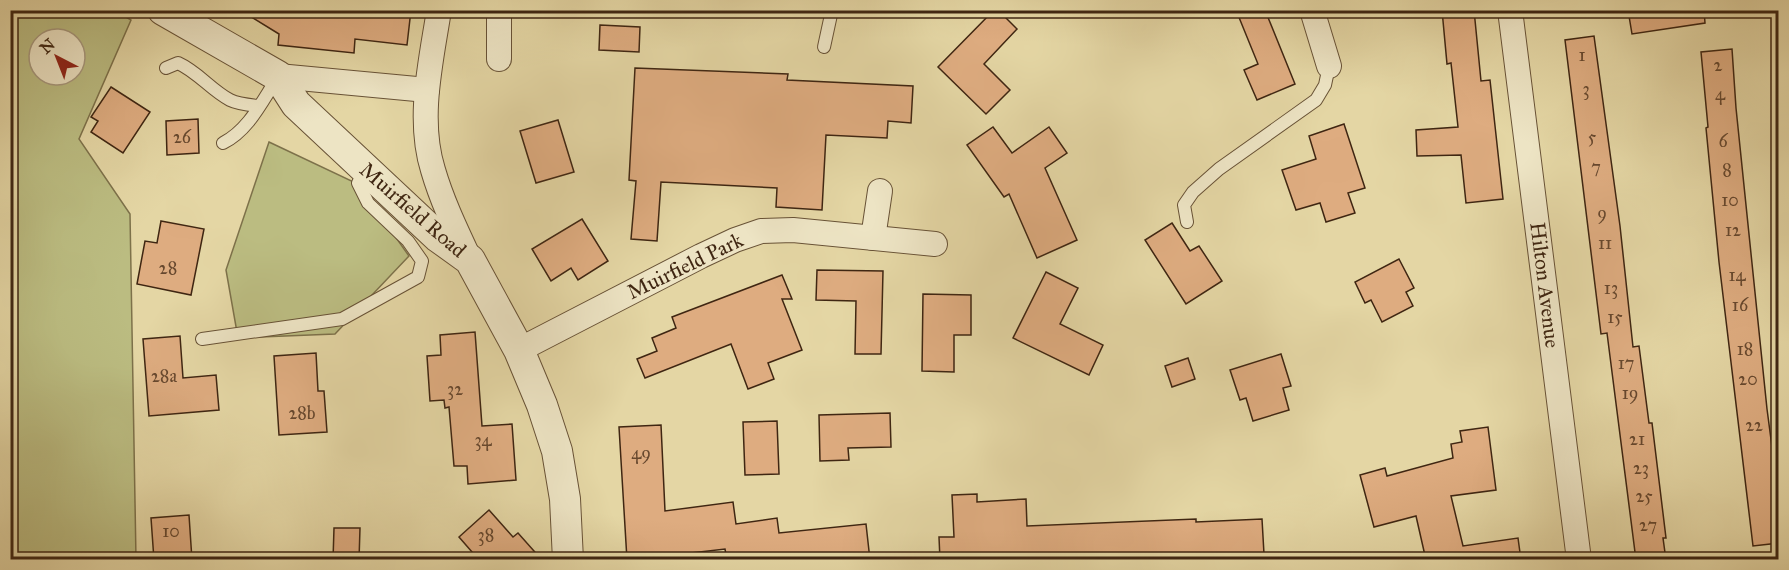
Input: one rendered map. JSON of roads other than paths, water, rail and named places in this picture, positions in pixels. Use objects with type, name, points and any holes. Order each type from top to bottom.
[{"type":"street","name":"Muirfield Road","points":[[163,10],[279,76],[296,104],[438,237],[470,260],[519,350],[542,405],[556,451],[565,499],[568,560]]},
{"type":"street","points":[[439,10],[427,90],[426,129],[432,168],[445,206],[470,260]]},
{"type":"street","points":[[499,10],[499,59]]},
{"type":"street","points":[[1312,10],[1329,66]]},
{"type":"street","name":"Hilton Avenue","points":[[1510,10],[1579,560]]},
{"type":"street","points":[[279,76],[427,90]]},
{"type":"street","points":[[873,238],[880,191]]},
{"type":"street","name":"Muirfield Park","points":[[519,350],[701,256],[761,231],[793,230],[935,244]]},
{"type":"lane","points":[[824,47],[832,10]]},
{"type":"lane","points":[[166,68],[178,63],[191,69],[215,91],[232,101],[259,106]]},
{"type":"lane","points":[[1187,222],[1184,205],[1193,192],[1219,169],[1316,100],[1325,85],[1329,66]]},
{"type":"lane","points":[[223,143],[249,122],[279,76]]},
{"type":"lane","points":[[202,339],[342,319],[418,278],[422,261],[408,241],[368,202],[358,183],[366,169]]}]
